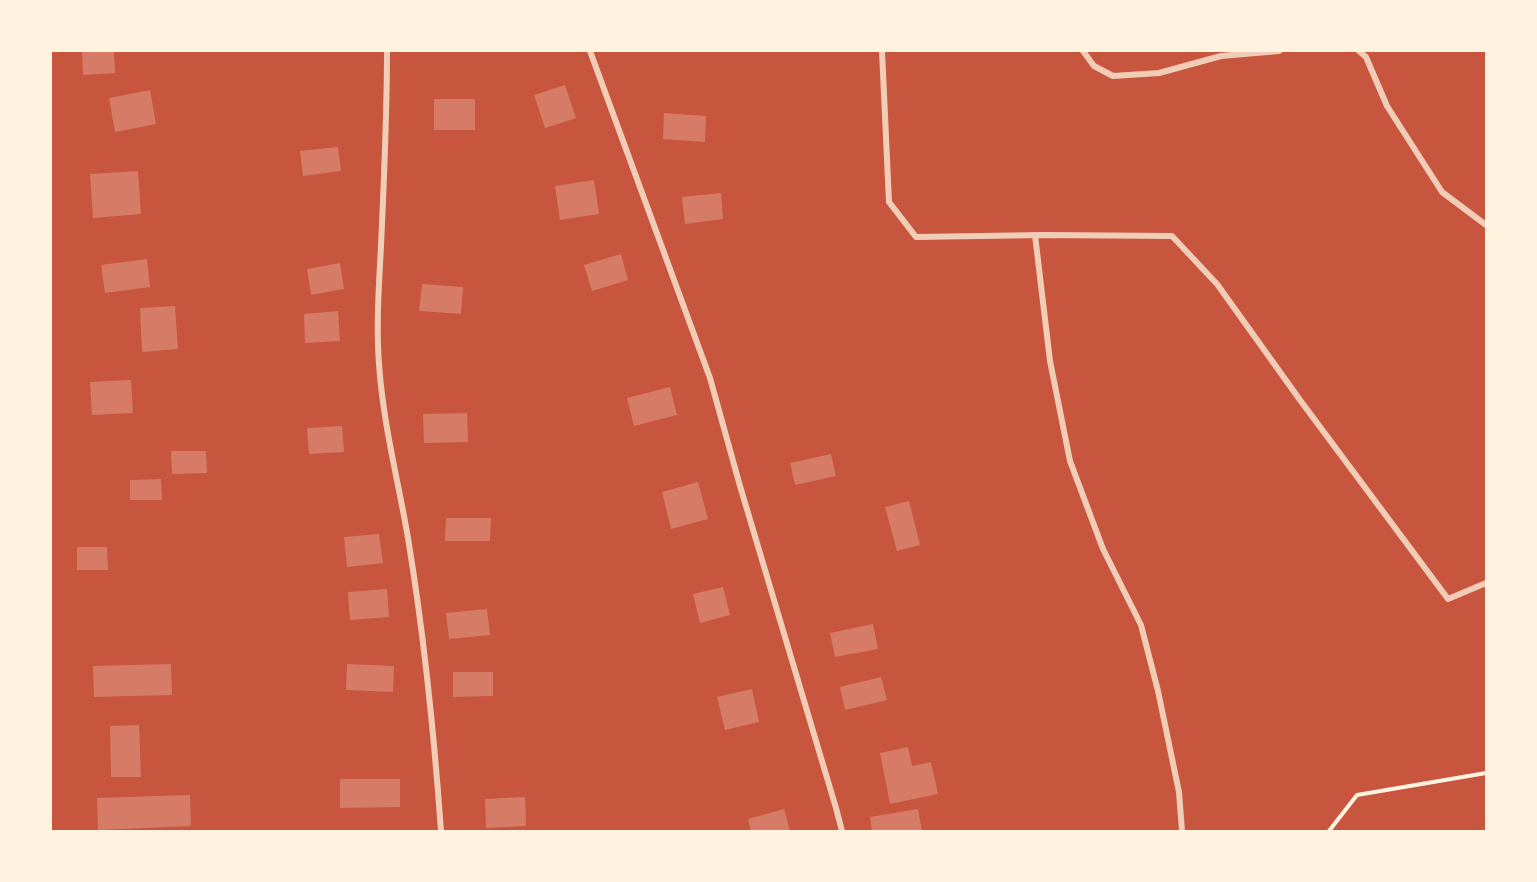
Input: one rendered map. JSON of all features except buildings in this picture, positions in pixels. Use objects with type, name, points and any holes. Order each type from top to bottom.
[{"type":"street","points":[[387,51],[387,107],[378,308],[379,364],[388,439],[421,621],[441,831]]},
{"type":"street","points":[[590,51],[710,378],[842,831]]},
{"type":"street","points":[[882,51],[889,202],[916,237],[1172,236],[1217,284],[1321,429],[1448,599],[1486,583]]},
{"type":"street","points":[[1083,51],[1094,66],[1113,76],[1159,73],[1221,56],[1279,51]]},
{"type":"street","points":[[1359,51],[1366,57],[1388,106],[1442,192],[1486,225]]},
{"type":"street","points":[[1035,235],[1050,361],[1070,461],[1103,549],[1142,625],[1179,792],[1182,831]]},
{"type":"path","points":[[1329,831],[1357,795],[1486,773]]}]
